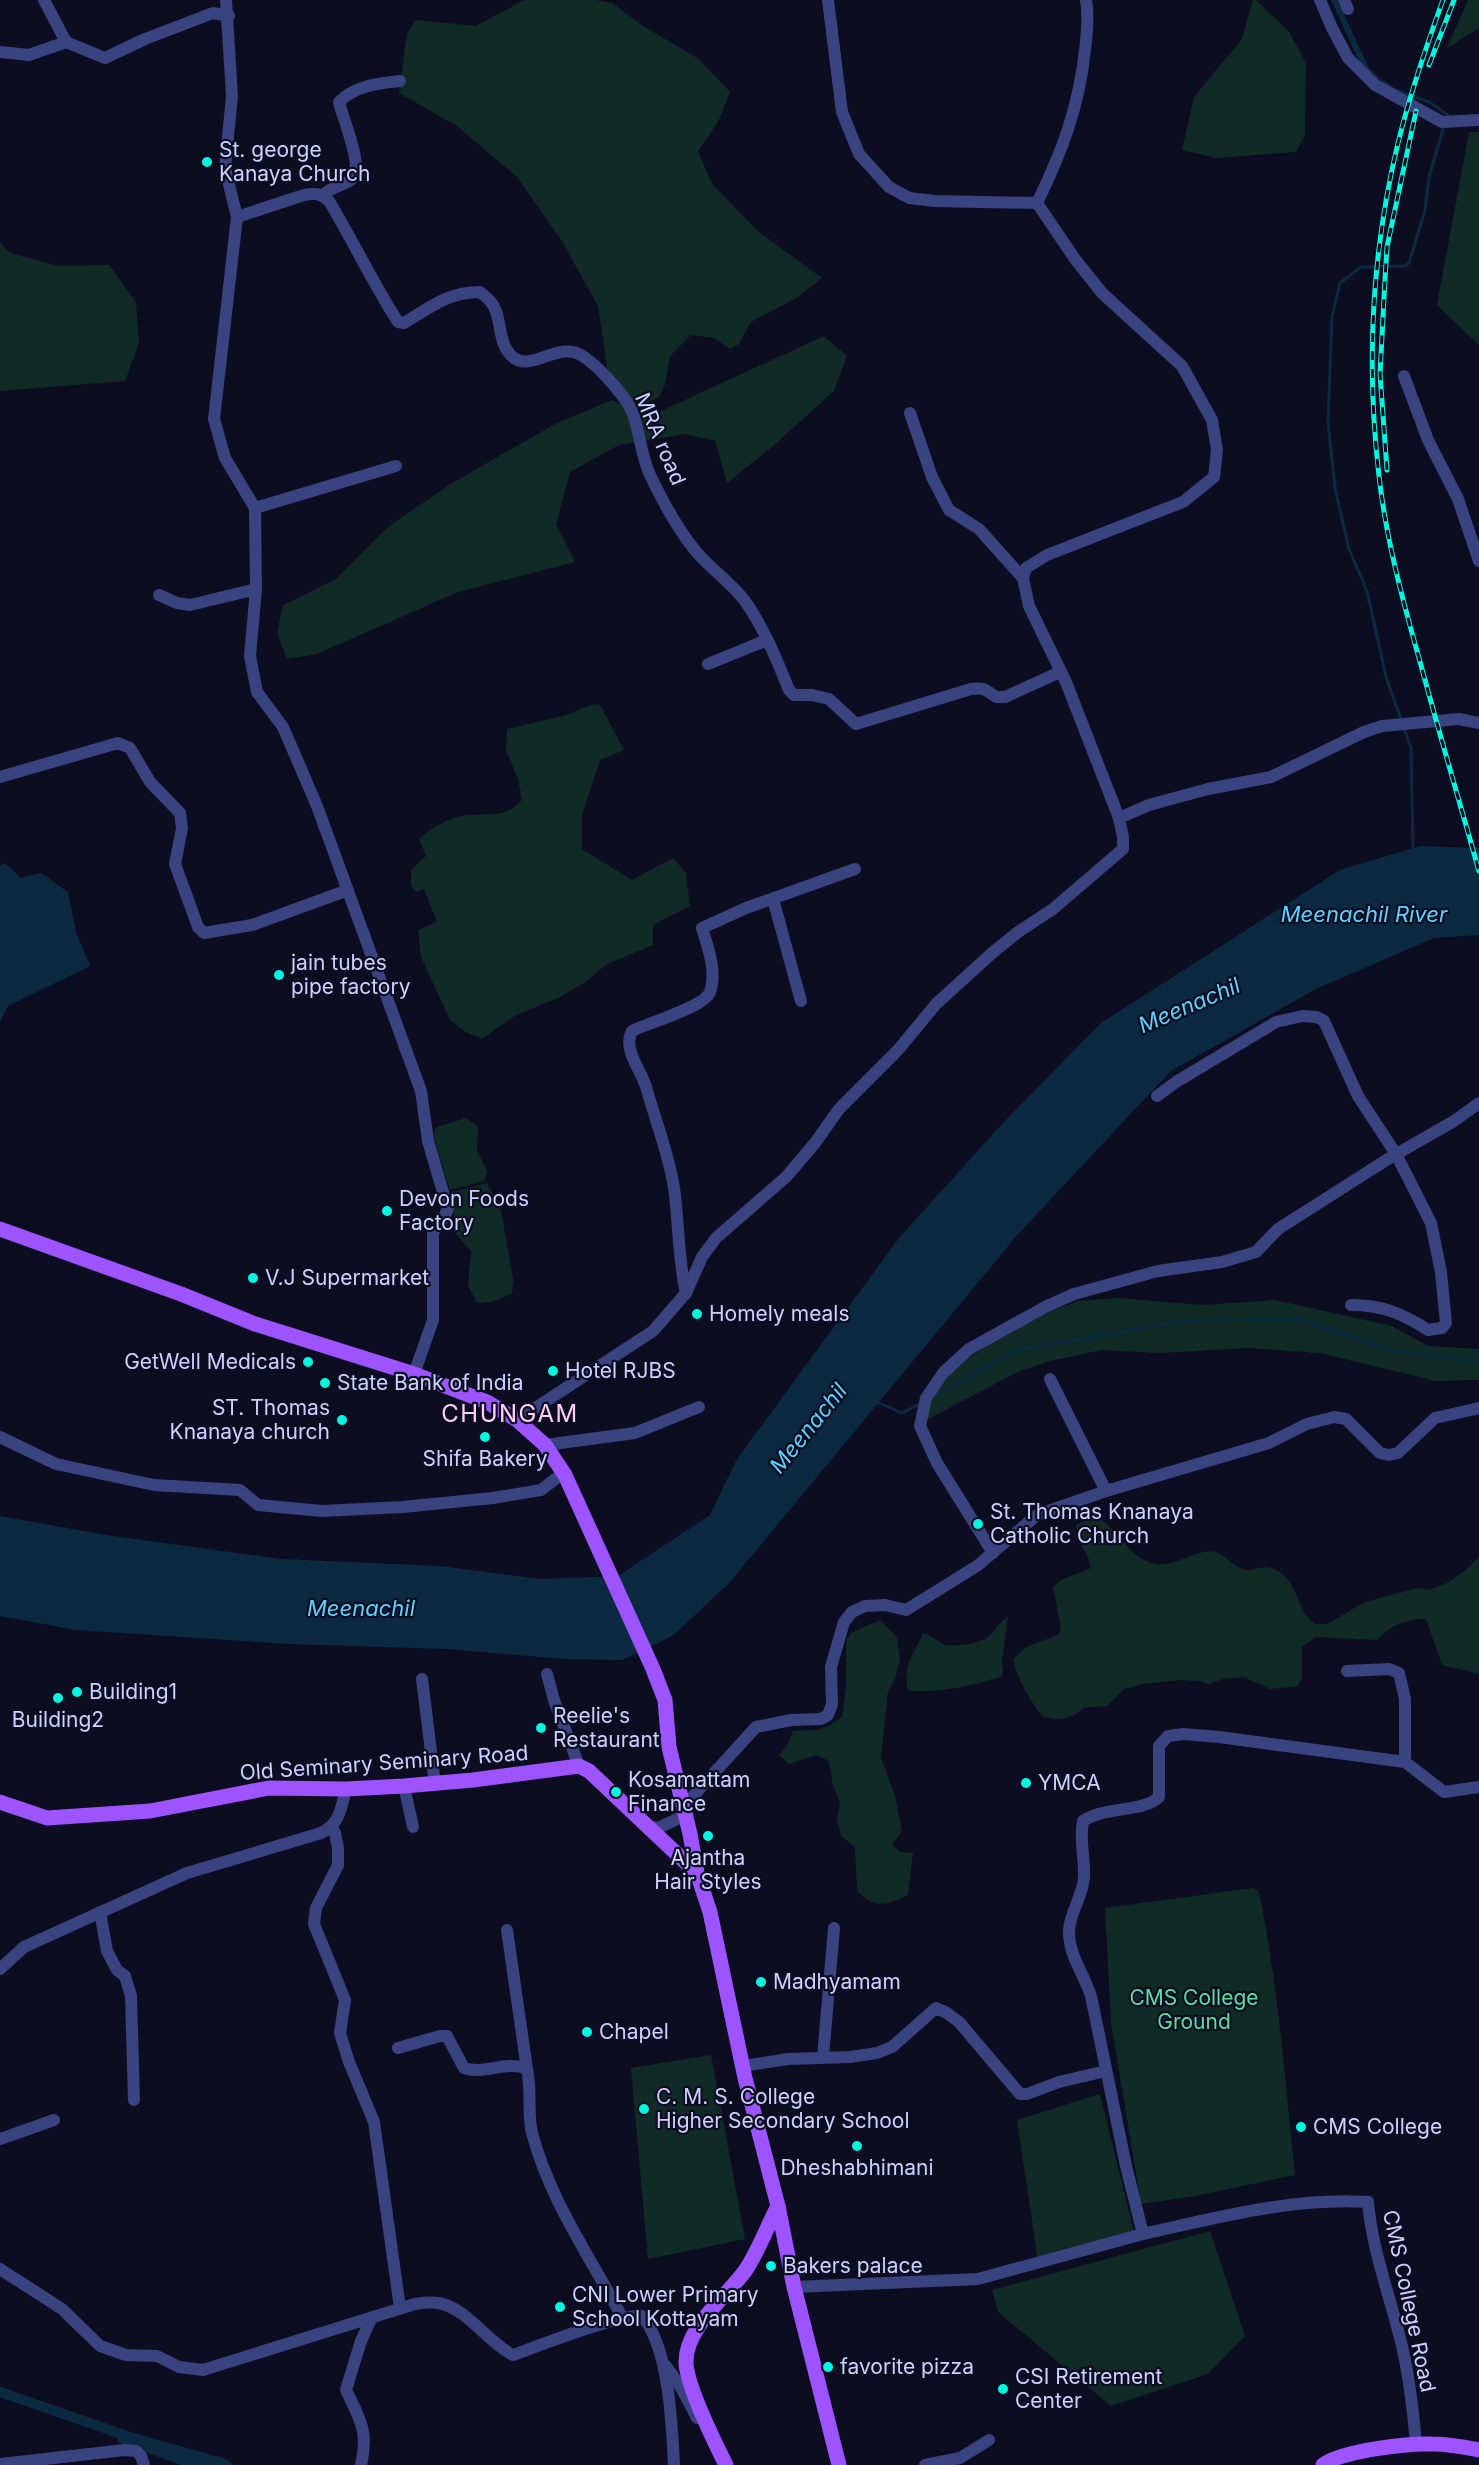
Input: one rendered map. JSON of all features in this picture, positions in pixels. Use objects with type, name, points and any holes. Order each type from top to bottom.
[{"type":"main road","points":[[0,1229],[255,1323],[414,1374],[487,1402],[518,1420],[545,1445],[564,1474],[665,1700],[669,1747],[697,1873],[710,1912],[743,2066],[778,2206],[794,2287],[840,2465]]},
{"type":"main road","points":[[579,1766],[589,1771],[697,1873]]},
{"type":"main road","name":"Old Seminary Seminary Road","points":[[0,1802],[46,1818],[150,1811],[269,1788],[346,1790],[435,1784],[579,1766]]},
{"type":"main road","points":[[725,2462],[694,2391],[686,2363],[689,2346],[699,2326],[745,2270],[778,2206]]},
{"type":"main road","points":[[1323,2465],[1329,2460],[1362,2452],[1416,2444],[1479,2450]]},
{"type":"street","points":[[44,0],[66,42],[105,58],[145,39],[213,13],[229,16]]},
{"type":"street","points":[[226,0],[229,16],[232,96],[225,168],[237,217],[214,420],[225,458],[255,508],[256,589],[250,656],[257,692],[284,727],[317,806],[342,892],[422,1090],[428,1141],[448,1209],[433,1232],[433,1320],[414,1374]]},
{"type":"street","points":[[828,0],[842,112],[859,154],[890,187],[909,198],[926,200],[964,203],[1037,203]]},
{"type":"street","points":[[1037,203],[1068,134],[1081,85],[1088,10],[1086,0]]},
{"type":"street","points":[[1320,0],[1348,58],[1375,85],[1442,122],[1479,120]]},
{"type":"street","points":[[0,52],[29,55],[66,42]]},
{"type":"street","points":[[237,217],[304,195],[313,193],[323,195],[329,189],[352,179],[357,171],[356,156],[339,102],[347,94],[400,81]]},
{"type":"street","name":"MRA road","points":[[323,195],[329,201],[377,290],[398,322],[404,323],[448,297],[461,292],[480,292],[492,302],[502,343],[514,359],[529,362],[562,351],[578,353],[619,392],[633,413],[641,451],[650,474],[681,532],[695,551],[730,583],[746,603],[767,640],[789,690],[794,695],[812,695],[829,699],[856,724],[982,687],[996,697],[1005,697],[1060,672]]},
{"type":"street","points":[[518,1420],[653,1331],[686,1293],[702,1257],[716,1238],[786,1178],[839,1109],[898,1050],[936,1004],[991,954],[1018,932],[1053,909],[1123,849],[1119,818],[1060,672],[1029,606],[1023,578],[1026,568],[1047,555],[1184,502],[1214,477],[1217,450],[1212,420],[1182,366],[1102,293],[1075,259],[1037,203]]},
{"type":"street","points":[[1404,376],[1428,440],[1458,499],[1479,561]]},
{"type":"street","points":[[910,413],[932,477],[949,510],[979,529],[1023,578]]},
{"type":"street","points":[[255,508],[396,466]]},
{"type":"street","points":[[159,596],[190,606],[256,589]]},
{"type":"street","points":[[708,664],[767,640]]},
{"type":"street","points":[[1119,818],[1149,805],[1208,789],[1270,777],[1364,732],[1395,723],[1460,719],[1479,723]]},
{"type":"street","points":[[0,777],[118,743],[130,748],[150,782],[180,813],[182,828],[175,864],[198,927],[204,933],[252,926],[342,892]]},
{"type":"street","points":[[686,1293],[680,1267],[674,1189],[668,1161],[644,1078],[628,1048],[628,1039],[632,1031],[680,1012],[706,998],[710,992],[711,964],[702,928],[772,898],[855,869]]},
{"type":"street","points":[[772,898],[801,1000]]},
{"type":"street","points":[[1157,1096],[1176,1082],[1276,1022],[1302,1016],[1317,1017],[1324,1021],[1358,1096],[1396,1154],[1431,1223],[1441,1272],[1446,1323],[1442,1328],[1428,1330],[1409,1317],[1374,1305],[1351,1305]]},
{"type":"street","points":[[993,1553],[937,1463],[920,1426],[926,1398],[943,1373],[969,1349],[1045,1307],[1074,1294],[1158,1271],[1222,1262],[1256,1252],[1278,1229],[1396,1154],[1454,1121],[1479,1103]]},
{"type":"street","points":[[1050,1379],[1106,1491]]},
{"type":"street","points":[[545,1445],[635,1433],[699,1407]]},
{"type":"street","points":[[647,1828],[660,1827],[684,1811],[756,1727],[791,1720],[820,1719],[828,1714],[832,1704],[831,1667],[844,1622],[852,1612],[865,1606],[885,1605],[906,1610],[977,1566],[1037,1515],[1106,1491],[1269,1443],[1306,1424],[1334,1417],[1346,1419],[1380,1453],[1389,1455],[1398,1453],[1435,1418],[1479,1408]]},
{"type":"street","points":[[0,1437],[56,1464],[154,1485],[240,1490],[258,1506],[322,1511],[403,1508],[494,1498],[541,1490],[564,1474]]},
{"type":"street","points":[[1347,1671],[1389,1669],[1399,1673],[1405,1700],[1405,1762]]},
{"type":"street","points":[[547,1674],[554,1700],[579,1766]]},
{"type":"street","points":[[422,1679],[435,1784]]},
{"type":"street","points":[[794,2287],[978,2279],[1143,2234],[1126,2166],[1091,1996],[1072,1953],[1069,1929],[1082,1893],[1084,1876],[1081,1830],[1083,1821],[1090,1816],[1152,1804],[1159,1797],[1159,1746],[1168,1736],[1183,1734],[1219,1737],[1405,1762],[1444,1792],[1479,1787]]},
{"type":"street","points":[[404,1786],[413,1827]]},
{"type":"street","points":[[0,1969],[24,1947],[187,1873],[332,1828],[338,1820],[346,1790]]},
{"type":"street","points":[[332,1828],[335,1833],[338,1864],[316,1908],[314,1923],[345,2000],[340,2033],[349,2062],[374,2122],[400,2308]]},
{"type":"street","points":[[100,1912],[106,1951],[117,1970],[125,1976],[131,1996],[134,2100]]},
{"type":"street","points":[[823,2057],[834,1928]]},
{"type":"street","points":[[507,1930],[529,2079],[532,2131],[550,2185],[576,2237],[623,2319]]},
{"type":"street","points":[[743,2066],[788,2059],[877,2053],[892,2047],[936,2008],[958,2022],[1020,2094],[1106,2071]]},
{"type":"street","points":[[398,2048],[447,2036],[464,2068],[472,2071],[518,2065],[526,2069]]},
{"type":"street","points":[[0,2139],[54,2120]]},
{"type":"street","name":"CMS College Road","points":[[1143,2234],[1250,2212],[1319,2201],[1368,2202],[1370,2227],[1401,2340],[1416,2444]]},
{"type":"street","points":[[0,2269],[62,2309],[100,2346],[126,2355],[157,2356],[179,2367],[203,2370],[415,2304],[439,2303],[458,2311],[513,2355],[635,2315],[642,2316],[670,2374],[682,2389],[707,2439],[725,2462]]},
{"type":"street","points":[[361,2465],[366,2446],[362,2423],[345,2390],[372,2317]]},
{"type":"street","points":[[661,2357],[672,2417],[674,2465]]},
{"type":"street","points":[[925,2465],[960,2458],[988,2440]]},
{"type":"street","points":[[0,2464],[124,2450],[136,2451],[141,2456],[144,2465]]},
{"type":"green space","points":[[524,0],[595,0],[612,3],[643,26],[699,59],[730,92],[718,122],[698,151],[712,184],[760,233],[822,278],[798,297],[751,322],[739,344],[730,349],[714,338],[691,335],[670,356],[665,384],[659,397],[638,407],[608,373],[598,306],[562,241],[517,177],[457,126],[399,93],[407,33],[416,20],[476,26]]},
{"type":"green space","points":[[1253,0],[1256,0],[1289,32],[1306,63],[1305,135],[1296,152],[1216,158],[1182,150],[1194,97],[1242,39]]},
{"type":"green space","points":[[1468,0],[1479,0],[1479,28],[1447,48]]},
{"type":"green space","points":[[1469,132],[1479,132],[1479,345],[1437,305]]},
{"type":"green space","points":[[0,242],[10,253],[59,266],[109,265],[136,302],[139,343],[125,381],[0,391]]},
{"type":"green space","points":[[824,336],[847,356],[834,391],[772,447],[727,483],[715,441],[685,434],[619,445],[570,472],[556,524],[575,562],[458,592],[317,654],[287,659],[277,633],[283,605],[336,579],[388,527],[449,485],[553,425],[612,400],[648,417]]},
{"type":"green space","points":[[594,704],[600,705],[624,750],[600,760],[582,815],[582,849],[632,880],[673,858],[686,873],[690,906],[653,925],[653,945],[607,964],[584,983],[558,998],[516,1015],[482,1039],[466,1032],[450,1020],[421,957],[418,930],[437,922],[424,889],[416,892],[411,885],[411,870],[426,856],[419,839],[436,826],[449,820],[462,816],[504,812],[522,800],[518,779],[506,750],[507,729],[563,716]]},
{"type":"green space","points":[[466,1118],[478,1126],[477,1150],[487,1171],[484,1181],[450,1190],[433,1134],[437,1127]]},
{"type":"green space","points":[[487,1183],[501,1210],[513,1279],[512,1294],[491,1302],[477,1303],[468,1285],[471,1251],[456,1234],[452,1192]]},
{"type":"green space","points":[[1118,1298],[1202,1305],[1275,1300],[1392,1326],[1428,1346],[1479,1349],[1479,1380],[1436,1381],[1320,1353],[1248,1348],[1160,1353],[1102,1350],[1050,1361],[1020,1371],[926,1420],[928,1398],[958,1365],[998,1338],[1030,1319],[1078,1301]]},
{"type":"green space","points":[[1099,1519],[1136,1555],[1151,1563],[1171,1563],[1210,1551],[1219,1553],[1244,1570],[1267,1567],[1278,1571],[1288,1580],[1304,1612],[1315,1624],[1327,1624],[1363,1603],[1379,1598],[1418,1588],[1429,1590],[1447,1583],[1479,1557],[1479,1674],[1442,1665],[1426,1619],[1419,1619],[1393,1627],[1378,1640],[1315,1637],[1302,1647],[1302,1677],[1298,1686],[1270,1689],[1244,1677],[1223,1679],[1209,1684],[1180,1680],[1143,1684],[1124,1689],[1107,1706],[1083,1708],[1074,1715],[1064,1718],[1053,1719],[1042,1716],[1024,1689],[1013,1659],[1026,1647],[1058,1635],[1061,1628],[1053,1587],[1061,1580],[1091,1568],[1078,1537],[1076,1525],[1084,1521]]},
{"type":"green space","points":[[1008,1617],[1002,1662],[1003,1676],[956,1688],[908,1691],[908,1666],[923,1633],[943,1644],[967,1644],[988,1637]]},
{"type":"green space","points":[[881,1620],[897,1638],[900,1659],[895,1679],[888,1692],[881,1758],[895,1796],[902,1831],[892,1845],[900,1852],[913,1853],[908,1895],[882,1904],[870,1901],[857,1891],[855,1847],[841,1836],[837,1819],[840,1802],[833,1786],[829,1761],[817,1755],[789,1764],[779,1755],[787,1746],[793,1731],[819,1729],[842,1717],[846,1687],[846,1641],[852,1632]]},
{"type":"green space","name":"CMS College Ground","points":[[1253,1888],[1259,1892],[1266,1927],[1295,2175],[1195,2196],[1141,2204],[1111,2022],[1105,1908]]},
{"type":"green space","points":[[711,2055],[745,2239],[648,2259],[631,2068]]},
{"type":"green space","points":[[1100,2094],[1134,2232],[1038,2261],[1017,2120]]},
{"type":"green space","points":[[1210,2231],[1245,2336],[1208,2374],[1111,2406],[998,2312],[992,2290]]},
{"type":"water","points":[[1331,0],[1337,0],[1369,68],[1389,86],[1367,72],[1358,59]]},
{"type":"water","name":"Meenachil River","points":[[1420,846],[1479,848],[1479,935],[1434,938],[1316,989],[1171,1071],[1019,1233],[730,1582],[674,1635],[623,1660],[564,1659],[447,1649],[290,1644],[76,1630],[0,1616],[0,1516],[106,1535],[281,1559],[440,1566],[540,1579],[618,1576],[710,1515],[737,1459],[899,1238],[1002,1124],[1101,1023],[1340,870]]},
{"type":"water","points":[[5,863],[21,878],[41,873],[68,892],[76,932],[90,966],[8,1006],[0,1022],[0,865]]},
{"type":"water","points":[[120,2429],[226,2459],[234,2465],[181,2465],[117,2442]]},
{"type":"waterway","points":[[1384,82],[1393,89],[1429,102],[1448,115],[1446,119]]},
{"type":"waterway","points":[[1402,722],[1386,677],[1367,591],[1349,549],[1335,488],[1328,422],[1332,316],[1340,283],[1361,267],[1405,266],[1409,263],[1425,210],[1429,177],[1444,126]]},
{"type":"waterway","points":[[1404,728],[1411,748],[1413,849]]},
{"type":"waterway","points":[[931,1398],[1018,1350],[1183,1321],[1299,1319],[1391,1350],[1479,1362]]},
{"type":"waterway","points":[[877,1402],[902,1413],[920,1404]]},
{"type":"waterway","points":[[0,2392],[133,2438]]},
{"type":"railway","points":[[1443,0],[1408,107],[1389,184],[1377,267],[1372,350],[1373,392],[1379,476],[1395,568],[1479,871]]},
{"type":"railway","points":[[1429,65],[1454,0]]},
{"type":"railway","points":[[1387,470],[1380,374],[1387,247],[1416,111]]},
{"type":"place","name":"St. george Kanaya Church","points":[[207,162]]},
{"type":"place","name":"jain tubes pipe factory","points":[[279,975]]},
{"type":"place","name":"Devon Foods Factory","points":[[387,1211]]},
{"type":"place","name":"V.J Supermarket","points":[[253,1278]]},
{"type":"place","name":"Homely meals","points":[[697,1314]]},
{"type":"place","name":"GetWell Medicals","points":[[308,1362]]},
{"type":"place","name":"Hotel RJBS","points":[[553,1371]]},
{"type":"place","name":"State Bank of India","points":[[325,1383]]},
{"type":"place","name":"ST. Thomas Knanaya church","points":[[342,1420]]},
{"type":"place","name":"Shifa Bakery","points":[[485,1437]]},
{"type":"place","name":"St. Thomas Knanaya Catholic Church","points":[[978,1524]]},
{"type":"place","name":"Building1","points":[[77,1692]]},
{"type":"place","name":"Building2","points":[[58,1698]]},
{"type":"place","name":"Reelie's Restaurant","points":[[541,1728]]},
{"type":"place","name":"YMCA","points":[[1026,1783]]},
{"type":"place","name":"Kosamattam Finance","points":[[616,1792]]},
{"type":"place","name":"Ajantha Hair Styles","points":[[708,1836]]},
{"type":"place","name":"Madhyamam","points":[[761,1982]]},
{"type":"place","name":"Chapel","points":[[587,2032]]},
{"type":"place","name":"C. M. S. College Higher Secondary School","points":[[644,2109]]},
{"type":"place","name":"CMS College","points":[[1301,2127]]},
{"type":"place","name":"Dheshabhimani","points":[[857,2146]]},
{"type":"place","name":"Bakers palace","points":[[771,2266]]},
{"type":"place","name":"CNI Lower Primary School Kottayam","points":[[560,2307]]},
{"type":"place","name":"favorite pizza","points":[[828,2367]]},
{"type":"place","name":"CSI Retirement Center","points":[[1003,2389]]},
{"type":"district","name":"CHUNGAM","points":[[510,1414]]},
{"type":"water label","name":"Meenachil","points":[[1189,1005]]},
{"type":"water label","name":"Meenachil","points":[[808,1428]]},
{"type":"water label","name":"Meenachil","points":[[361,1608]]}]
